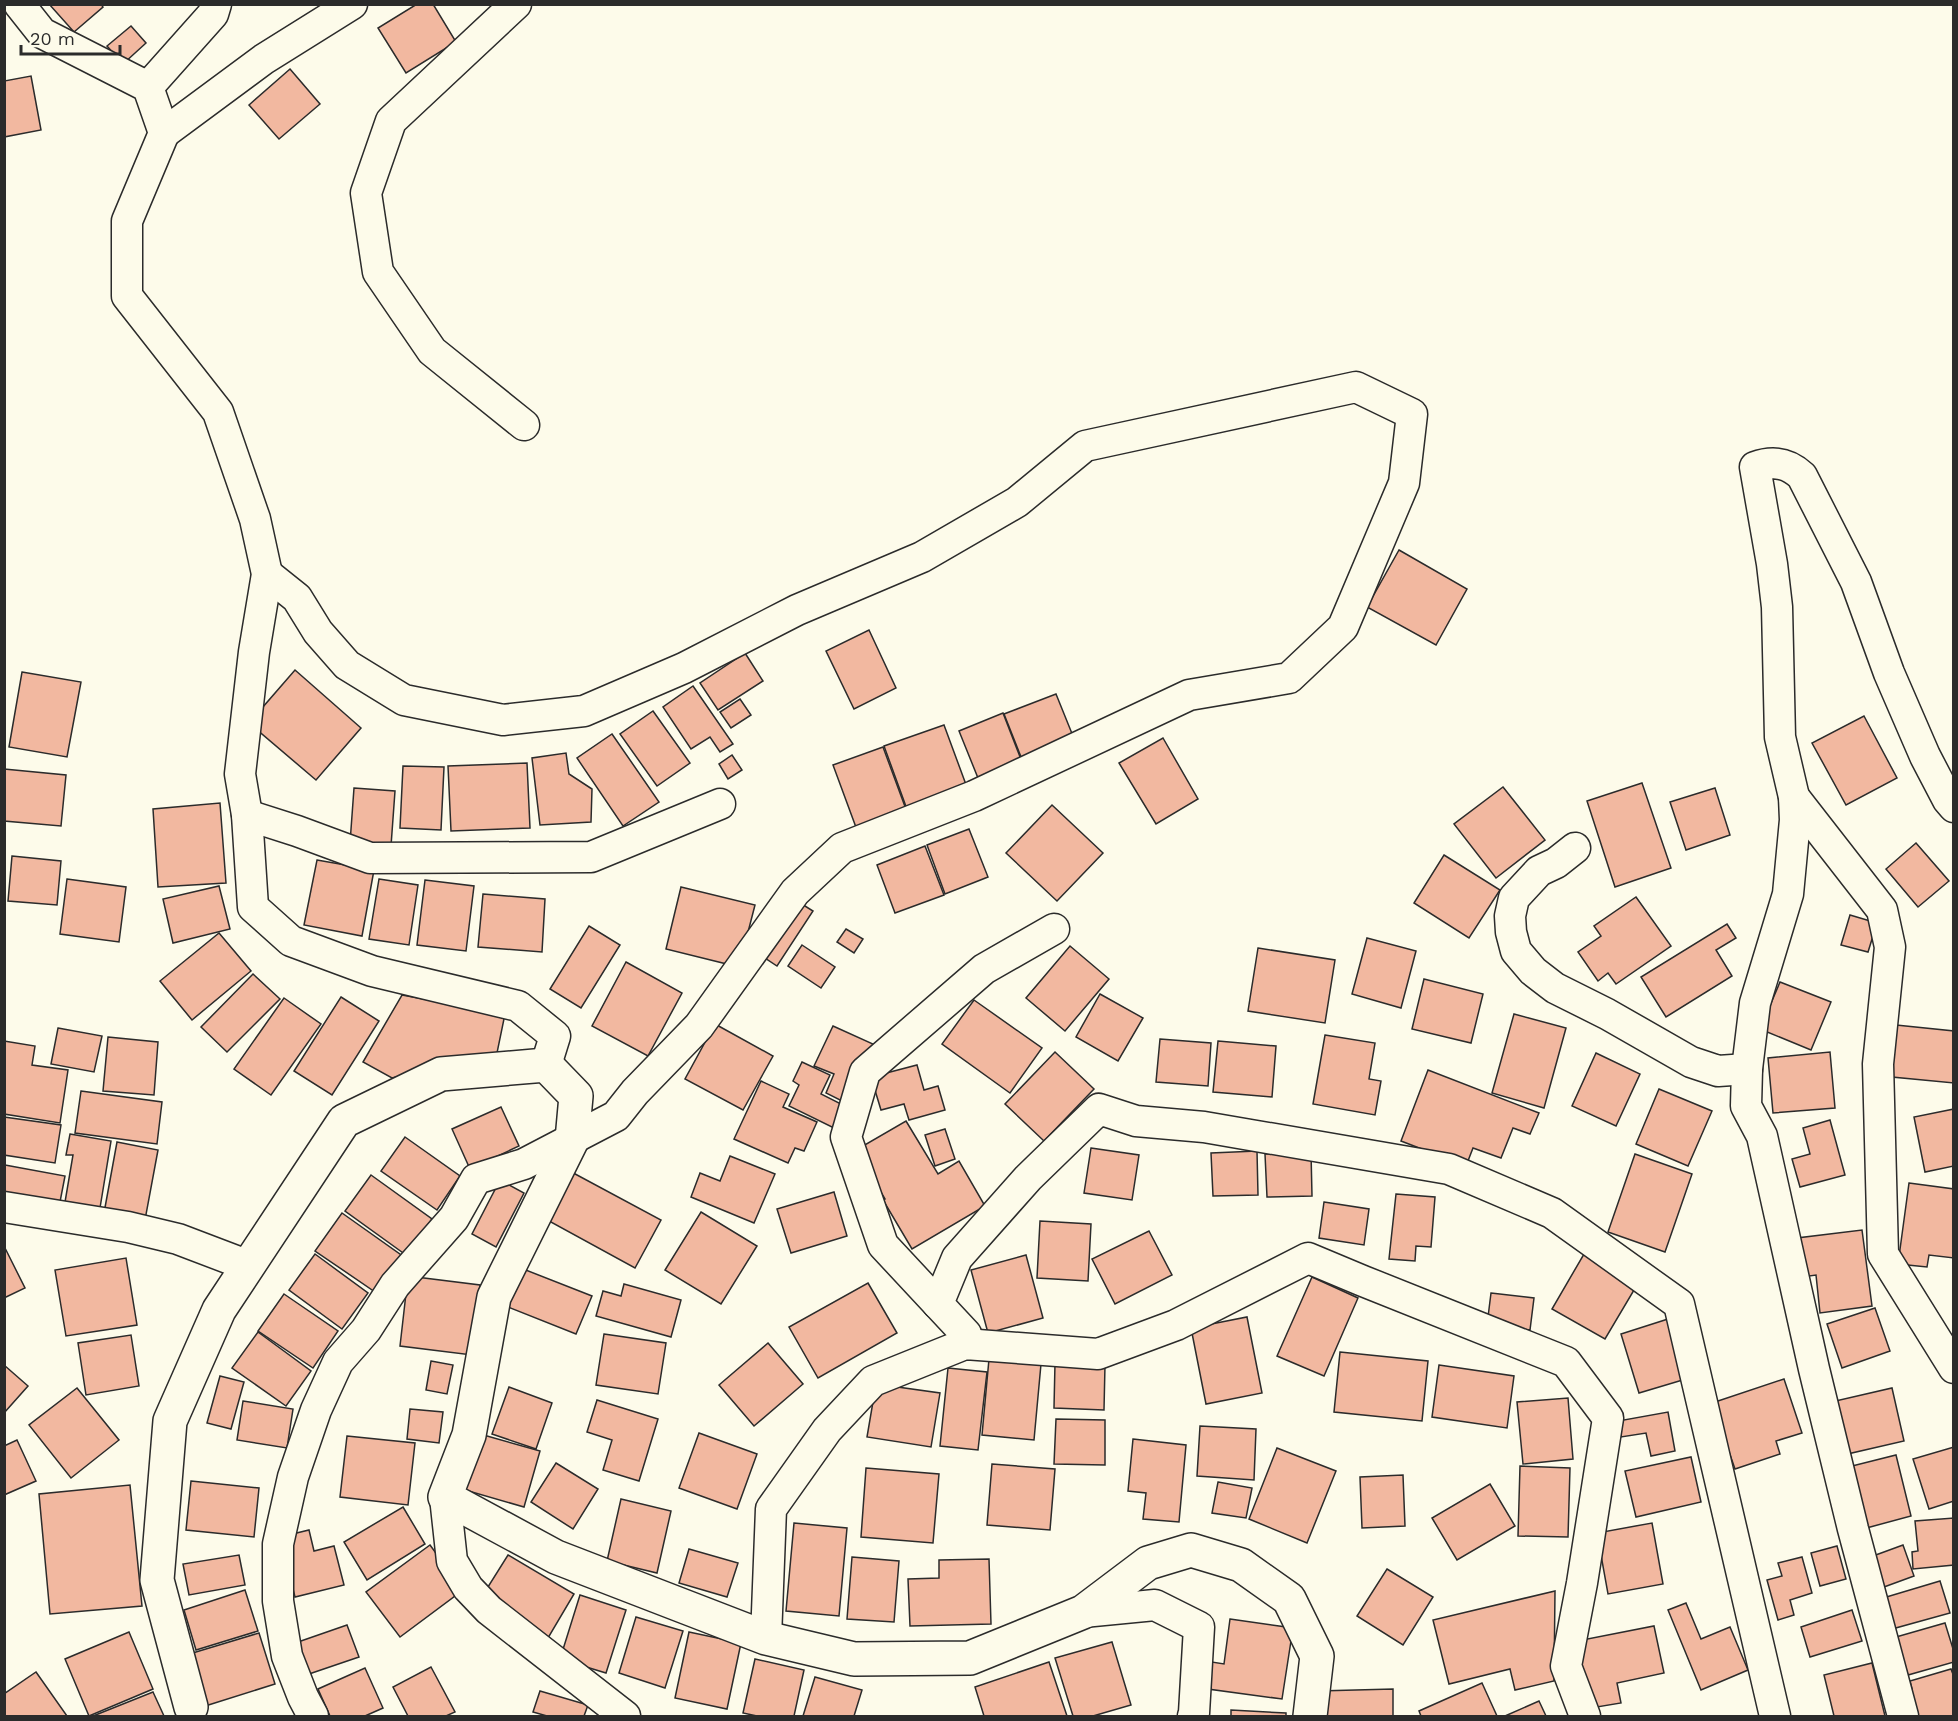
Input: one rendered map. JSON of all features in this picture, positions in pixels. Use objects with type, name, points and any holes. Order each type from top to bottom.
[{"type":"street","points":[[19,4],[42,33],[148,87],[164,133]]},
{"type":"street","points":[[148,87],[213,14],[216,4]]},
{"type":"street","points":[[352,4],[264,59],[164,133],[126,221],[127,296],[218,412],[255,519],[267,574],[254,652],[240,774],[247,815],[253,907],[291,941],[372,972],[518,1006],[555,1036],[546,1065]]},
{"type":"street","points":[[516,4],[391,121],[366,194],[378,272],[432,351],[524,425]]},
{"type":"street","points":[[267,574],[297,598],[318,632],[347,665],[404,700],[503,720],[584,711],[684,668],[797,610],[922,557],[1017,502],[1085,446],[1356,387],[1412,414],[1404,483],[1343,627],[1289,678],[1188,695],[974,796],[842,848],[795,892],[699,1026],[635,1092],[616,1116],[524,1164],[476,1179],[454,1218],[395,1285],[366,1329],[338,1362],[316,1410],[293,1477],[278,1544],[278,1601],[287,1656],[313,1716]]},
{"type":"street","points":[[1903,1716],[1850,1517],[1814,1369],[1762,1136],[1746,1106],[1747,1069],[1755,1003],[1788,894],[1795,820],[1794,797],[1780,737],[1777,607],[1755,467],[1768,463],[1782,463],[1803,476],[1856,582],[1889,673],[1925,756],[1953,807]]},
{"type":"street","points":[[1794,797],[1882,910],[1890,947],[1878,1064],[1883,1254],[1953,1368]]},
{"type":"street","points":[[247,815],[369,858],[591,857],[720,804]]},
{"type":"street","points":[[1575,848],[1556,863],[1539,871],[1514,898],[1510,916],[1516,951],[1533,971],[1555,988],[1607,1014],[1691,1062],[1718,1071],[1747,1069]]},
{"type":"street","points":[[965,1344],[966,1334],[883,1245],[846,1137],[865,1071],[984,969],[1054,929]]},
{"type":"street","points":[[546,1065],[576,1096],[572,1140],[494,1297],[469,1435],[445,1497],[452,1561],[468,1588],[489,1610],[625,1716]]},
{"type":"street","points":[[192,1712],[157,1580],[170,1421],[219,1310],[344,1121],[441,1074],[546,1065]]},
{"type":"street","points":[[938,1304],[957,1258],[1028,1178],[1099,1109],[1136,1122],[1204,1127],[1449,1169],[1552,1213],[1679,1304],[1775,1716]]},
{"type":"street","points":[[4,1207],[128,1227],[178,1239],[249,1266]]},
{"type":"street","points":[[765,1638],[771,1509],[828,1430],[873,1381],[965,1344],[1098,1354],[1176,1325],[1308,1258],[1566,1362],[1608,1418],[1582,1583],[1566,1666],[1585,1716]]},
{"type":"street","points":[[445,1497],[556,1557],[765,1638],[854,1659],[970,1658],[1083,1612],[1148,1563],[1191,1550],[1241,1565],[1289,1599],[1317,1656],[1310,1716]]},
{"type":"street","points":[[1083,1612],[1155,1605],[1199,1627],[1193,1716]]},
{"type":"building","points":[[49,4],[101,4],[103,7],[74,32]]},
{"type":"building","points":[[417,4],[433,4],[456,42],[406,73],[378,28]]},
{"type":"building","points":[[131,26],[146,43],[123,64],[107,46]]},
{"type":"building","points":[[290,69],[320,104],[279,139],[249,105]]},
{"type":"building","points":[[31,76],[41,130],[4,137],[4,81]]},
{"type":"building","points":[[1399,550],[1467,589],[1436,645],[1367,607]]},
{"type":"building","points":[[869,630],[896,688],[854,709],[826,651]]},
{"type":"building","points":[[745,653],[763,681],[718,710],[700,683]]},
{"type":"building","points":[[295,670],[361,728],[316,780],[249,723]]},
{"type":"building","points":[[22,672],[81,682],[67,757],[9,747]]},
{"type":"building","points":[[693,686],[733,744],[720,752],[710,737],[691,749],[663,707]]},
{"type":"building","points":[[1056,694],[1075,741],[1023,762],[1004,714]]},
{"type":"building","points":[[740,699],[751,715],[731,728],[720,712]]},
{"type":"building","points":[[653,711],[690,763],[657,786],[620,734]]},
{"type":"building","points":[[1003,713],[1022,762],[978,778],[959,731]]},
{"type":"building","points":[[1864,716],[1897,778],[1846,805],[1812,743]]},
{"type":"building","points":[[944,725],[968,790],[908,812],[884,746]]},
{"type":"building","points":[[612,734],[659,802],[623,826],[577,758]]},
{"type":"building","points":[[1163,738],[1198,799],[1156,824],[1119,763]]},
{"type":"building","points":[[883,747],[907,812],[857,830],[833,765]]},
{"type":"building","points":[[566,753],[569,774],[592,789],[591,822],[540,825],[532,758]]},
{"type":"building","points":[[732,755],[742,770],[728,779],[719,764]]},
{"type":"building","points":[[527,763],[530,828],[451,831],[448,766]]},
{"type":"building","points":[[403,766],[444,767],[441,830],[400,828]]},
{"type":"building","points":[[4,769],[66,775],[61,826],[4,821]]},
{"type":"building","points":[[1642,783],[1671,868],[1615,887],[1587,801]]},
{"type":"building","points":[[1503,787],[1545,840],[1496,878],[1454,824]]},
{"type":"building","points":[[354,788],[395,791],[391,846],[350,843]]},
{"type":"building","points":[[1715,788],[1730,835],[1686,850],[1670,802]]},
{"type":"building","points":[[220,803],[226,883],[158,887],[153,809]]},
{"type":"building","points":[[1052,805],[1103,853],[1057,901],[1006,853]]},
{"type":"building","points":[[969,829],[988,877],[945,894],[927,845]]},
{"type":"building","points":[[1916,843],[1949,881],[1918,907],[1886,869]]},
{"type":"building","points":[[925,846],[944,895],[895,913],[877,865]]},
{"type":"building","points":[[1444,855],[1500,890],[1469,938],[1414,903]]},
{"type":"building","points":[[12,856],[61,861],[57,905],[8,901]]},
{"type":"building","points":[[317,860],[374,870],[362,936],[304,925]]},
{"type":"building","points":[[67,879],[126,887],[119,942],[60,934]]},
{"type":"building","points":[[379,879],[418,885],[409,945],[369,939]]},
{"type":"building","points":[[425,880],[474,886],[466,951],[417,945]]},
{"type":"building","points":[[219,886],[230,929],[173,943],[163,899]]},
{"type":"building","points":[[681,887],[755,905],[739,967],[666,949]]},
{"type":"building","points":[[483,894],[545,899],[542,952],[478,947]]},
{"type":"building","points":[[1636,897],[1671,946],[1616,984],[1608,973],[1598,981],[1578,952],[1601,936],[1594,926]]},
{"type":"building","points":[[797,901],[813,911],[777,966],[762,956]]},
{"type":"building","points":[[1850,915],[1877,923],[1868,952],[1841,945]]},
{"type":"building","points":[[1727,924],[1736,938],[1716,950],[1732,976],[1666,1017],[1641,977]]},
{"type":"building","points":[[589,926],[620,945],[581,1008],[550,989]]},
{"type":"building","points":[[846,929],[863,939],[854,953],[837,942]]},
{"type":"building","points":[[219,933],[251,971],[192,1020],[160,981]]},
{"type":"building","points":[[1367,938],[1416,951],[1401,1008],[1352,994]]},
{"type":"building","points":[[802,945],[835,967],[821,988],[788,966]]},
{"type":"building","points":[[1070,946],[1109,979],[1065,1031],[1026,998]]},
{"type":"building","points":[[1258,948],[1335,960],[1325,1023],[1248,1011]]},
{"type":"building","points":[[626,962],[682,993],[648,1056],[592,1026]]},
{"type":"building","points":[[253,974],[280,999],[227,1052],[201,1027]]},
{"type":"building","points":[[1424,979],[1483,994],[1471,1043],[1412,1029]]},
{"type":"building","points":[[1780,982],[1831,1002],[1811,1050],[1760,1029]]},
{"type":"building","points":[[1100,994],[1143,1018],[1118,1061],[1076,1037]]},
{"type":"building","points":[[402,995],[505,1014],[497,1053],[392,1078],[363,1062]]},
{"type":"building","points":[[341,997],[379,1021],[332,1095],[294,1071]]},
{"type":"building","points":[[284,998],[321,1024],[271,1095],[234,1069]]},
{"type":"building","points":[[974,1000],[1042,1048],[1010,1093],[942,1044]]},
{"type":"building","points":[[1514,1014],[1566,1028],[1544,1108],[1492,1093]]},
{"type":"building","points":[[715,1024],[773,1056],[743,1110],[685,1079]]},
{"type":"building","points":[[1896,1025],[1954,1031],[1954,1083],[1892,1077]]},
{"type":"building","points":[[833,1026],[873,1044],[846,1103],[826,1093],[834,1074],[814,1066]]},
{"type":"building","points":[[58,1028],[102,1036],[94,1072],[51,1064]]},
{"type":"building","points":[[1325,1035],[1375,1043],[1369,1079],[1381,1081],[1375,1115],[1313,1104]]},
{"type":"building","points":[[108,1037],[158,1042],[154,1095],[103,1091]]},
{"type":"building","points":[[1160,1039],[1211,1043],[1208,1086],[1156,1082]]},
{"type":"building","points":[[4,1041],[35,1046],[32,1065],[68,1070],[60,1123],[4,1114]]},
{"type":"building","points":[[1218,1041],[1276,1046],[1272,1097],[1213,1092]]},
{"type":"building","points":[[1055,1052],[1094,1089],[1044,1141],[1005,1104]]},
{"type":"building","points":[[1830,1052],[1835,1108],[1773,1113],[1768,1058]]},
{"type":"building","points":[[1596,1053],[1640,1074],[1616,1126],[1572,1106]]},
{"type":"building","points":[[802,1062],[830,1075],[821,1094],[845,1106],[834,1128],[789,1106],[799,1085],[793,1081]]},
{"type":"building","points":[[917,1065],[924,1090],[938,1086],[945,1110],[909,1120],[904,1104],[881,1110],[871,1077]]},
{"type":"building","points":[[1428,1070],[1539,1113],[1530,1134],[1513,1128],[1501,1158],[1473,1148],[1466,1166],[1401,1141]]},
{"type":"building","points":[[761,1081],[789,1094],[783,1107],[817,1122],[804,1151],[795,1148],[788,1163],[734,1139]]},
{"type":"building","points":[[1659,1089],[1712,1111],[1688,1166],[1636,1144]]},
{"type":"building","points":[[81,1091],[162,1102],[157,1144],[75,1133]]},
{"type":"building","points":[[501,1107],[519,1146],[470,1169],[452,1129]]},
{"type":"building","points":[[1954,1109],[1954,1166],[1925,1172],[1914,1117]]},
{"type":"building","points":[[4,1117],[61,1125],[55,1163],[4,1155]]},
{"type":"building","points":[[1830,1120],[1845,1175],[1800,1187],[1792,1159],[1810,1154],[1803,1128]]},
{"type":"building","points":[[906,1121],[938,1174],[959,1161],[985,1206],[912,1249],[856,1150]]},
{"type":"building","points":[[945,1129],[955,1159],[935,1166],[925,1135]]},
{"type":"building","points":[[70,1134],[111,1141],[99,1214],[64,1208],[73,1155],[66,1155]]},
{"type":"building","points":[[405,1137],[460,1176],[437,1210],[381,1171]]},
{"type":"building","points":[[117,1142],[158,1150],[145,1220],[104,1213]]},
{"type":"building","points":[[1091,1148],[1139,1155],[1132,1200],[1084,1193]]},
{"type":"building","points":[[1257,1151],[1258,1195],[1213,1196],[1211,1153]]},
{"type":"building","points":[[1311,1152],[1312,1196],[1267,1197],[1265,1154]]},
{"type":"building","points":[[1635,1154],[1692,1174],[1665,1252],[1608,1232]]},
{"type":"building","points":[[730,1156],[775,1174],[754,1223],[691,1197],[700,1173],[720,1181]]},
{"type":"building","points":[[5,1165],[65,1176],[60,1202],[4,1193]]},
{"type":"building","points":[[564,1168],[661,1220],[635,1268],[538,1215]]},
{"type":"building","points":[[371,1175],[432,1219],[406,1255],[345,1211]]},
{"type":"building","points":[[500,1180],[524,1193],[496,1247],[472,1234]]},
{"type":"building","points":[[1909,1183],[1954,1189],[1954,1258],[1929,1255],[1927,1267],[1898,1264]]},
{"type":"building","points":[[834,1192],[847,1236],[791,1253],[777,1209]]},
{"type":"building","points":[[1396,1194],[1435,1197],[1431,1247],[1416,1246],[1415,1261],[1389,1259]]},
{"type":"building","points":[[1324,1202],[1369,1209],[1364,1245],[1319,1238]]},
{"type":"building","points":[[701,1212],[757,1246],[721,1304],[665,1270]]},
{"type":"building","points":[[342,1213],[404,1257],[378,1294],[315,1251]]},
{"type":"building","points":[[1040,1221],[1091,1224],[1088,1281],[1037,1278]]},
{"type":"building","points":[[1862,1230],[1872,1306],[1820,1313],[1816,1275],[1802,1277],[1797,1238]]},
{"type":"building","points":[[1149,1231],[1172,1275],[1115,1304],[1092,1259]]},
{"type":"building","points":[[4,1246],[25,1288],[4,1298]]},
{"type":"building","points":[[315,1254],[368,1293],[342,1329],[289,1290]]},
{"type":"building","points":[[1584,1254],[1637,1285],[1605,1339],[1552,1309]]},
{"type":"building","points":[[1026,1255],[1043,1318],[988,1333],[971,1270]]},
{"type":"building","points":[[126,1258],[137,1325],[66,1336],[55,1270]]},
{"type":"building","points":[[513,1265],[592,1296],[576,1334],[498,1303]]},
{"type":"building","points":[[408,1276],[480,1285],[472,1355],[400,1346]]},
{"type":"building","points":[[1312,1277],[1358,1298],[1324,1376],[1277,1356]]},
{"type":"building","points":[[868,1283],[897,1333],[818,1378],[789,1327]]},
{"type":"building","points":[[624,1284],[681,1300],[671,1337],[596,1316],[603,1291],[621,1296]]},
{"type":"building","points":[[1491,1293],[1534,1298],[1530,1330],[1487,1325]]},
{"type":"building","points":[[284,1294],[338,1331],[313,1368],[258,1331]]},
{"type":"building","points":[[1875,1308],[1890,1351],[1842,1368],[1827,1324]]},
{"type":"building","points":[[1247,1317],[1262,1393],[1206,1404],[1191,1328]]},
{"type":"building","points":[[1668,1319],[1686,1379],[1639,1393],[1621,1334]]},
{"type":"building","points":[[258,1332],[311,1371],[286,1406],[232,1368]]},
{"type":"building","points":[[604,1334],[666,1343],[658,1394],[596,1385]]},
{"type":"building","points":[[131,1335],[139,1386],[86,1395],[78,1343]]},
{"type":"building","points":[[768,1343],[803,1384],[754,1426],[719,1385]]},
{"type":"building","points":[[1340,1352],[1428,1361],[1422,1421],[1334,1412]]},
{"type":"building","points":[[989,1359],[1041,1364],[1034,1440],[982,1435]]},
{"type":"building","points":[[431,1361],[453,1365],[447,1394],[426,1390]]},
{"type":"building","points":[[1055,1363],[1105,1365],[1104,1410],[1054,1408]]},
{"type":"building","points":[[4,1365],[28,1386],[4,1413]]},
{"type":"building","points":[[1439,1365],[1514,1376],[1507,1428],[1432,1417]]},
{"type":"building","points":[[948,1368],[987,1372],[978,1450],[940,1446]]},
{"type":"building","points":[[220,1376],[244,1382],[231,1429],[207,1423]]},
{"type":"building","points":[[1784,1379],[1802,1433],[1776,1441],[1780,1454],[1735,1469],[1712,1403]]},
{"type":"building","points":[[876,1384],[940,1393],[931,1447],[867,1437]]},
{"type":"building","points":[[509,1387],[552,1403],[536,1449],[492,1434]]},
{"type":"building","points":[[77,1388],[119,1440],[71,1478],[29,1425]]},
{"type":"building","points":[[1892,1388],[1904,1441],[1843,1455],[1831,1402]]},
{"type":"building","points":[[1568,1398],[1573,1459],[1523,1464],[1517,1402]]},
{"type":"building","points":[[597,1400],[658,1419],[639,1481],[603,1470],[612,1440],[587,1432]]},
{"type":"building","points":[[243,1401],[293,1409],[287,1448],[237,1440]]},
{"type":"building","points":[[410,1409],[443,1412],[439,1443],[407,1439]]},
{"type":"building","points":[[1668,1412],[1675,1451],[1651,1456],[1646,1433],[1621,1437],[1618,1421]]},
{"type":"building","points":[[1056,1419],[1105,1420],[1105,1465],[1054,1464]]},
{"type":"building","points":[[1200,1426],[1256,1429],[1254,1480],[1197,1476]]},
{"type":"building","points":[[699,1433],[757,1454],[737,1509],[679,1488]]},
{"type":"building","points":[[480,1434],[540,1451],[524,1507],[465,1490]]},
{"type":"building","points":[[347,1436],[415,1443],[408,1505],[340,1497]]},
{"type":"building","points":[[1133,1439],[1186,1445],[1179,1522],[1143,1519],[1146,1493],[1128,1491]]},
{"type":"building","points":[[17,1440],[36,1481],[4,1495],[4,1446]]},
{"type":"building","points":[[1954,1447],[1954,1501],[1929,1509],[1913,1459]]},
{"type":"building","points":[[1277,1448],[1336,1471],[1307,1543],[1249,1519]]},
{"type":"building","points":[[1896,1455],[1911,1516],[1859,1530],[1844,1468]]},
{"type":"building","points":[[1691,1457],[1701,1502],[1636,1517],[1625,1471]]},
{"type":"building","points":[[556,1463],[598,1489],[573,1529],[531,1502]]},
{"type":"building","points":[[992,1464],[1055,1469],[1050,1530],[987,1525]]},
{"type":"building","points":[[1520,1466],[1570,1468],[1568,1537],[1518,1536]]},
{"type":"building","points":[[866,1468],[939,1474],[933,1543],[861,1537]]},
{"type":"building","points":[[1403,1475],[1405,1526],[1362,1528],[1360,1477]]},
{"type":"building","points":[[191,1481],[259,1488],[254,1537],[186,1530]]},
{"type":"building","points":[[1218,1482],[1252,1488],[1246,1518],[1212,1513]]},
{"type":"building","points":[[1490,1484],[1515,1526],[1457,1560],[1432,1518]]},
{"type":"building","points":[[130,1485],[142,1606],[50,1614],[39,1494]]},
{"type":"building","points":[[621,1499],[671,1511],[657,1573],[607,1561]]},
{"type":"building","points":[[403,1507],[425,1544],[367,1580],[344,1542]]},
{"type":"building","points":[[1954,1518],[1954,1565],[1913,1569],[1912,1552],[1918,1551],[1915,1521]]},
{"type":"building","points":[[794,1523],[847,1528],[839,1616],[786,1611]]},
{"type":"building","points":[[1652,1523],[1663,1584],[1608,1594],[1597,1533]]},
{"type":"building","points":[[309,1530],[314,1551],[334,1546],[344,1585],[295,1597],[280,1537]]},
{"type":"building","points":[[430,1545],[463,1590],[400,1637],[366,1592]]},
{"type":"building","points":[[1903,1545],[1914,1576],[1884,1587],[1873,1556]]},
{"type":"building","points":[[1837,1546],[1846,1579],[1820,1586],[1811,1553]]},
{"type":"building","points":[[689,1549],[738,1563],[727,1597],[679,1583]]},
{"type":"building","points":[[239,1555],[245,1585],[189,1595],[183,1564]]},
{"type":"building","points":[[508,1555],[574,1594],[548,1638],[481,1598]]},
{"type":"building","points":[[852,1557],[899,1561],[894,1622],[847,1619]]},
{"type":"building","points":[[1802,1557],[1812,1593],[1790,1600],[1794,1615],[1778,1620],[1767,1580],[1782,1576],[1778,1563]]},
{"type":"building","points":[[989,1559],[991,1624],[910,1626],[908,1579],[939,1578],[939,1560]]},
{"type":"building","points":[[1387,1569],[1433,1597],[1403,1645],[1357,1616]]},
{"type":"building","points":[[1940,1581],[1950,1613],[1892,1629],[1883,1598]]},
{"type":"building","points":[[245,1590],[258,1631],[196,1650],[184,1610]]},
{"type":"building","points":[[1555,1591],[1554,1681],[1515,1690],[1510,1669],[1449,1684],[1433,1620]]},
{"type":"building","points":[[580,1595],[626,1610],[606,1673],[560,1659]]},
{"type":"building","points":[[1686,1603],[1701,1639],[1730,1627],[1748,1670],[1701,1690],[1668,1610]]},
{"type":"building","points":[[1852,1610],[1862,1641],[1810,1657],[1801,1627]]},
{"type":"building","points":[[636,1617],[683,1631],[665,1688],[619,1673]]},
{"type":"building","points":[[1230,1619],[1293,1628],[1282,1699],[1208,1689],[1212,1662],[1224,1664]]},
{"type":"building","points":[[1945,1623],[1954,1652],[1954,1662],[1908,1675],[1896,1637]]},
{"type":"building","points":[[347,1625],[359,1657],[309,1674],[298,1642]]},
{"type":"building","points":[[1654,1626],[1664,1673],[1617,1683],[1621,1703],[1591,1708],[1577,1641]]},
{"type":"building","points":[[129,1632],[153,1689],[89,1716],[65,1659]]},
{"type":"building","points":[[689,1632],[741,1643],[727,1709],[675,1698]]},
{"type":"building","points":[[259,1633],[275,1684],[202,1707],[186,1655]]},
{"type":"building","points":[[1112,1642],[1131,1705],[1093,1716],[1073,1716],[1055,1658]]},
{"type":"building","points":[[755,1659],[804,1670],[794,1716],[757,1716],[743,1713]]},
{"type":"building","points":[[1049,1662],[1067,1716],[984,1716],[975,1687]]},
{"type":"building","points":[[1872,1663],[1885,1716],[1834,1716],[1824,1675]]},
{"type":"building","points":[[431,1667],[455,1712],[446,1716],[408,1716],[393,1687]]},
{"type":"building","points":[[365,1668],[383,1708],[365,1716],[330,1716],[318,1689]]},
{"type":"building","points":[[1951,1669],[1954,1677],[1954,1716],[1916,1716],[1908,1690],[1912,1689],[1910,1681]]},
{"type":"building","points":[[36,1672],[67,1716],[4,1716],[4,1694]]},
{"type":"building","points":[[815,1677],[862,1690],[854,1716],[803,1716]]},
{"type":"building","points":[[1482,1683],[1497,1716],[1421,1716],[1419,1711]]},
{"type":"building","points":[[1393,1689],[1393,1716],[1318,1716],[1318,1691]]},
{"type":"building","points":[[540,1691],[588,1705],[584,1716],[547,1716],[533,1712]]},
{"type":"building","points":[[153,1692],[164,1716],[93,1716]]},
{"type":"building","points":[[1539,1701],[1546,1716],[1505,1716]]},
{"type":"building","points":[[1231,1710],[1286,1713],[1286,1716],[1231,1716]]}]
